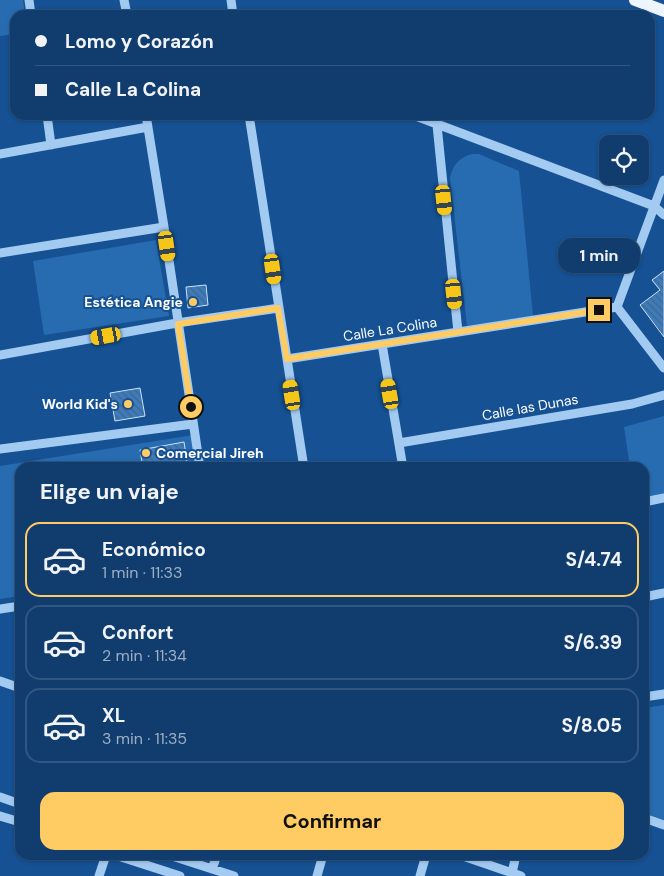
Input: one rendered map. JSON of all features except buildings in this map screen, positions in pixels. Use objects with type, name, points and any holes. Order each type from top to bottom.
[{"type":"main road","points":[[635,0],[664,11]]},
{"type":"street","points":[[47,120],[51,145]]},
{"type":"street","points":[[147,120],[199,462]]},
{"type":"street","points":[[250,120],[303,462]]},
{"type":"street","points":[[426,120],[654,206],[664,215]]},
{"type":"street","points":[[437,124],[458,332]]},
{"type":"street","points":[[0,154],[148,127]]},
{"type":"street","points":[[664,180],[617,307],[664,368]]},
{"type":"street","points":[[0,253],[164,227]]},
{"type":"street","name":"Calle La Colina","points":[[287,359],[617,307]]},
{"type":"street","points":[[0,355],[278,308]]},
{"type":"street","points":[[382,344],[402,462]]},
{"type":"street","name":"Calle las Dunas","points":[[399,443],[632,404],[664,395]]},
{"type":"street","points":[[0,449],[193,424]]},
{"type":"street","points":[[649,501],[664,498]]},
{"type":"street","points":[[649,596],[664,593]]},
{"type":"street","points":[[0,609],[15,607]]},
{"type":"street","points":[[0,681],[15,686]]},
{"type":"street","points":[[649,696],[664,694]]},
{"type":"street","points":[[0,797],[15,802]]},
{"type":"street","points":[[0,816],[15,820]]},
{"type":"street","points":[[649,820],[664,825]]},
{"type":"street","points":[[100,876],[105,860]]},
{"type":"street","points":[[130,860],[180,876]]},
{"type":"street","points":[[183,860],[234,876]]},
{"type":"street","points":[[212,870],[215,860]]},
{"type":"street","points":[[317,876],[322,860]]},
{"type":"street","points":[[420,876],[425,860]]},
{"type":"street","points":[[475,860],[516,874],[516,860]]},
{"type":"shaded area","points":[[0,0],[23,0],[24,10],[10,10],[10,35],[0,36]]},
{"type":"shaded area","points":[[472,154],[479,154],[519,171],[533,316],[467,326],[450,178],[457,162]]},
{"type":"shaded area","points":[[156,240],[169,316],[44,335],[33,261]]},
{"type":"shaded area","points":[[664,416],[664,500],[649,502],[649,462],[629,462],[624,427]]},
{"type":"shaded area","points":[[193,435],[196,462],[25,462]]},
{"type":"shaded area","points":[[15,464],[15,597],[0,599],[0,466]]},
{"type":"shaded area","points":[[664,705],[664,820],[649,815],[649,707]]},
{"type":"place","name":"Estética Angie","points":[[193,302]]},
{"type":"place","name":"World Kid's","points":[[128,404]]},
{"type":"place","name":"Comercial Jireh","points":[[146,453]]},
{"type":"route","points":[[191,407],[178,324],[278,308],[287,359],[599,310]]}]
